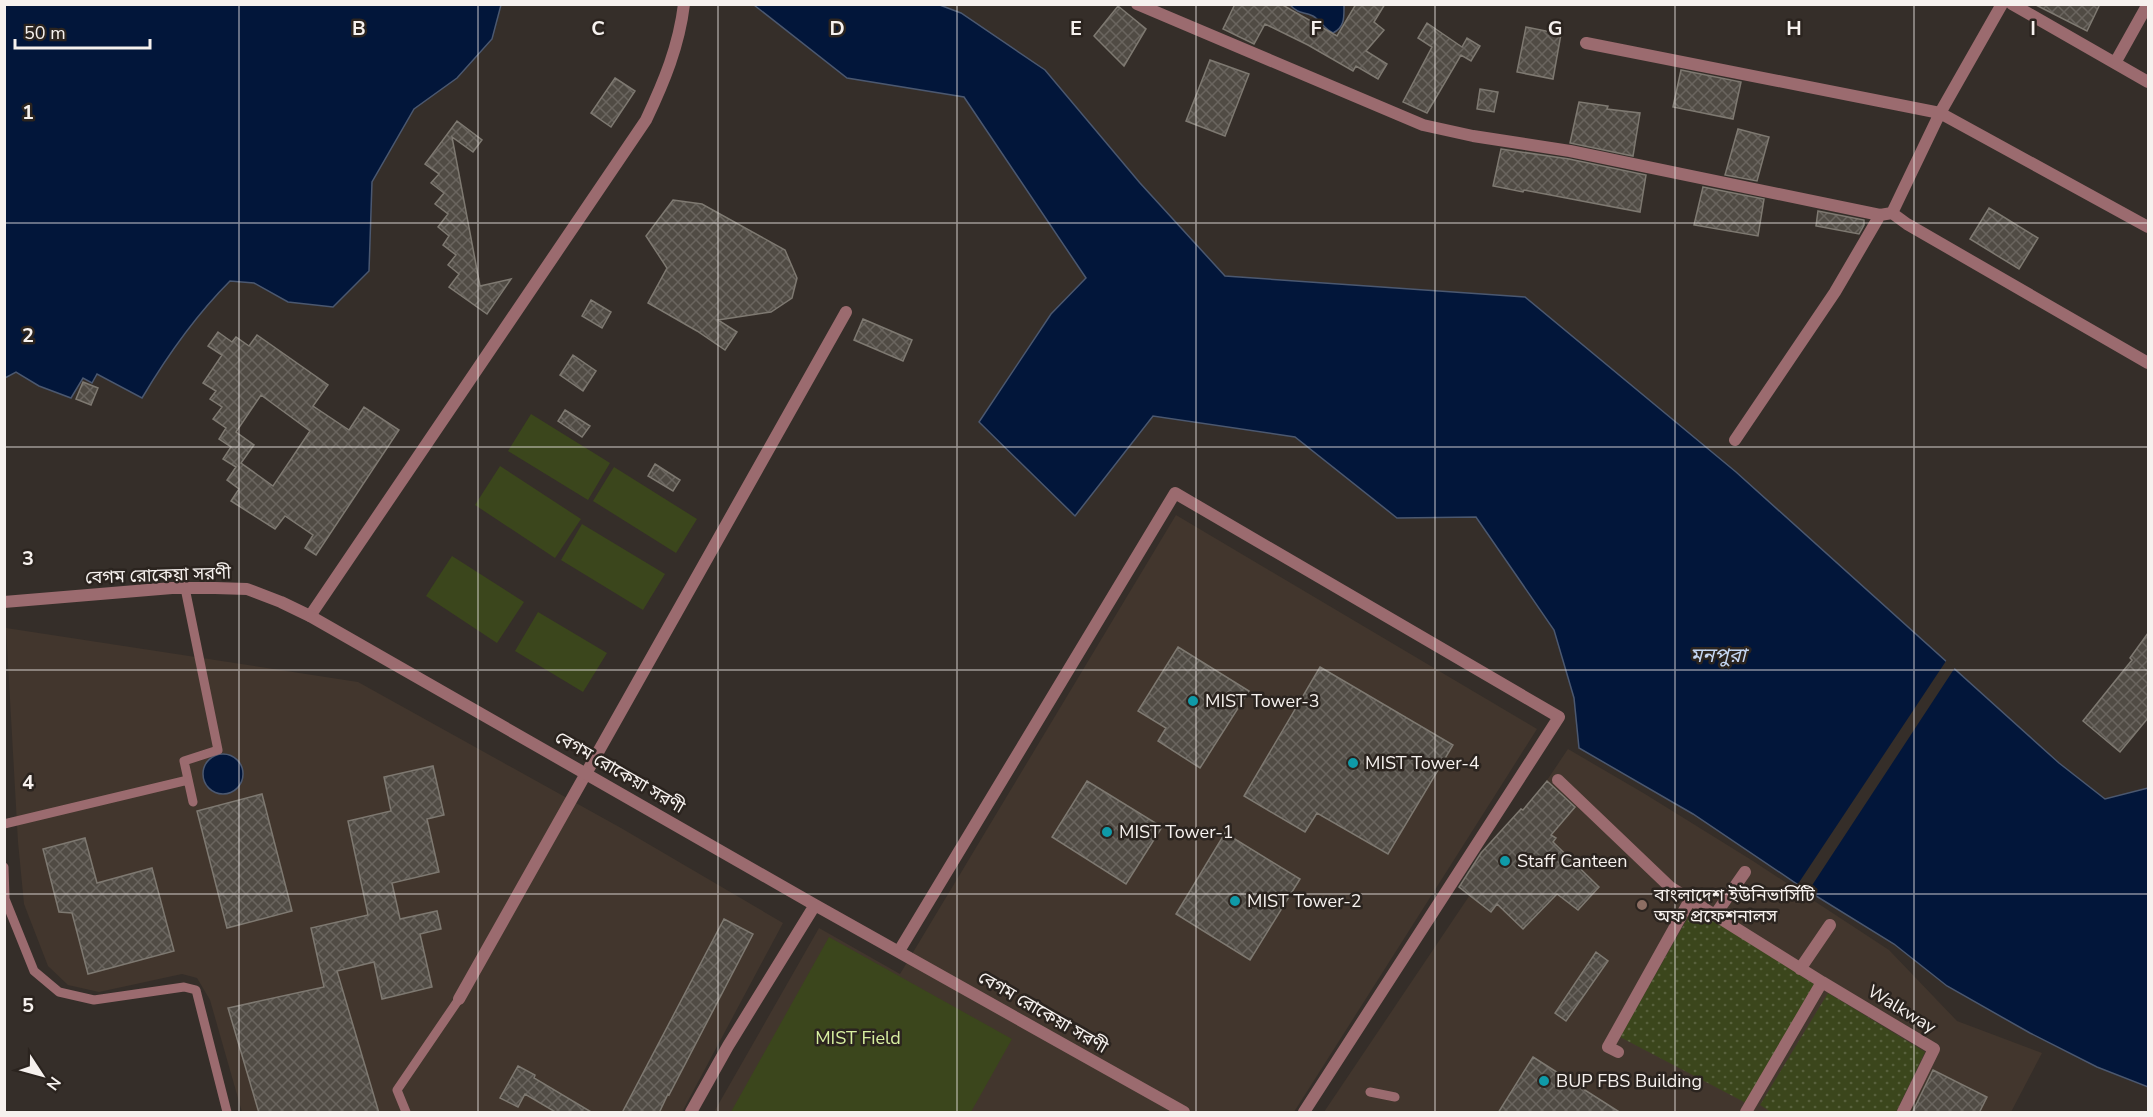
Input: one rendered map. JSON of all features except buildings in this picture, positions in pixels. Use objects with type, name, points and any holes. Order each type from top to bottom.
[{"type":"street","points":[[310,616],[645,120],[663,83],[681,31],[684,4]]},
{"type":"street","points":[[1137,4],[1423,126],[1570,151],[1886,214],[2148,363]]},
{"type":"street","points":[[1735,440],[1886,214],[2001,4]]},
{"type":"street","points":[[2012,4],[2148,82]]},
{"type":"street","points":[[2115,63],[2148,4]]},
{"type":"street","points":[[1586,43],[1940,113],[2148,227]]},
{"type":"street","points":[[459,999],[846,312]]},
{"type":"street","points":[[899,951],[1175,493],[1559,717],[1304,1113]]},
{"type":"street","name":"বেগম রোকেয়া সরণী","points":[[4,602],[185,588],[248,590],[281,602],[310,616],[1184,1113]]},
{"type":"street","name":"Walkway","points":[[1558,780],[1670,887],[1800,969],[1934,1049],[1903,1113]]},
{"type":"street","points":[[1715,915],[1745,872]]},
{"type":"street","points":[[1618,1052],[1608,1047],[1690,900]]},
{"type":"street","points":[[691,1113],[728,1046],[815,905]]},
{"type":"street","points":[[1800,969],[1830,925]]},
{"type":"street","points":[[1746,1113],[1822,982]]},
{"type":"lane","points":[[185,588],[218,750],[184,761],[193,802]]},
{"type":"lane","points":[[4,824],[188,780]]},
{"type":"lane","points":[[4,867],[5,899],[34,971],[59,992],[94,1000],[184,987],[196,990],[226,1113]]},
{"type":"lane","points":[[406,1113],[397,1090],[459,999]]},
{"type":"lane","points":[[1370,1092],[1395,1097]]},
{"type":"shaded area","points":[[1176,515],[1537,729],[1294,1112],[714,1112],[819,928],[900,974]]},
{"type":"shaded area","points":[[6,628],[358,682],[621,828],[783,923],[682,1112],[242,1112],[210,1000],[197,978],[182,974],[99,992],[68,985],[48,966],[24,904],[18,842]]},
{"type":"shaded area","name":"বাংলাদেশ ইউনিভার্সিটি অফ প্রফেশনালস","points":[[1568,749],[1753,861],[1889,950],[1957,1021],[2042,1053],[2011,1112],[1324,1112]]},
{"type":"green space","points":[[531,414],[610,463],[588,500],[508,451]]},
{"type":"green space","points":[[500,466],[581,519],[555,558],[475,505]]},
{"type":"green space","points":[[614,467],[697,519],[676,553],[593,501]]},
{"type":"green space","points":[[582,524],[665,574],[643,610],[561,560]]},
{"type":"green space","points":[[452,556],[524,602],[497,643],[426,596]]},
{"type":"green space","points":[[538,612],[607,653],[583,692],[515,651]]},
{"type":"green space","points":[[1694,907],[1814,984],[1746,1103],[1620,1037]]},
{"type":"green space","name":"MIST Field","points":[[829,937],[1012,1039],[971,1112],[731,1112]]},
{"type":"green space","points":[[1828,993],[1925,1052],[1896,1112],[1771,1112],[1760,1105]]},
{"type":"water","points":[[5,4],[501,5],[492,39],[457,78],[414,109],[372,182],[369,271],[333,307],[288,302],[254,283],[230,281],[182,337],[142,398],[97,374],[92,383],[83,378],[71,398],[39,386],[16,372],[5,378]]},
{"type":"water","name":"মনপুরা","points":[[937,4],[961,13],[1045,70],[1140,183],[1225,276],[1525,297],[1736,472],[2059,763],[2105,799],[2148,788],[2148,1087],[2097,1067],[2030,1033],[1947,986],[1894,944],[1800,886],[1693,814],[1579,748],[1574,698],[1554,630],[1476,517],[1397,518],[1295,437],[1153,416],[1075,516],[979,422],[1051,314],[1086,278],[964,97],[847,78],[754,5]]},
{"type":"water","points":[[1290,5],[1344,5],[1343,21],[1340,28],[1333,33],[1313,16],[1299,12]]},
{"type":"water","points":[[223,754],[237,760],[243,774],[237,788],[223,794],[209,788],[203,774],[209,760]]},
{"type":"pier","points":[[1948,658],[1956,666],[1807,893],[1796,887]]},
{"type":"place","name":"MIST Tower-3","points":[[1193,701]]},
{"type":"place","name":"MIST Tower-4","points":[[1353,763]]},
{"type":"place","name":"MIST Tower-1","points":[[1107,832]]},
{"type":"place","name":"Staff Canteen","points":[[1505,861]]},
{"type":"place","name":"MIST Tower-2","points":[[1235,901]]},
{"type":"place","name":"বাংলাদেশ ইউনিভার্সিটি অফ প্রফেশনালস","points":[[1642,905]]},
{"type":"place","name":"BUP FBS Building","points":[[1544,1081]]}]
